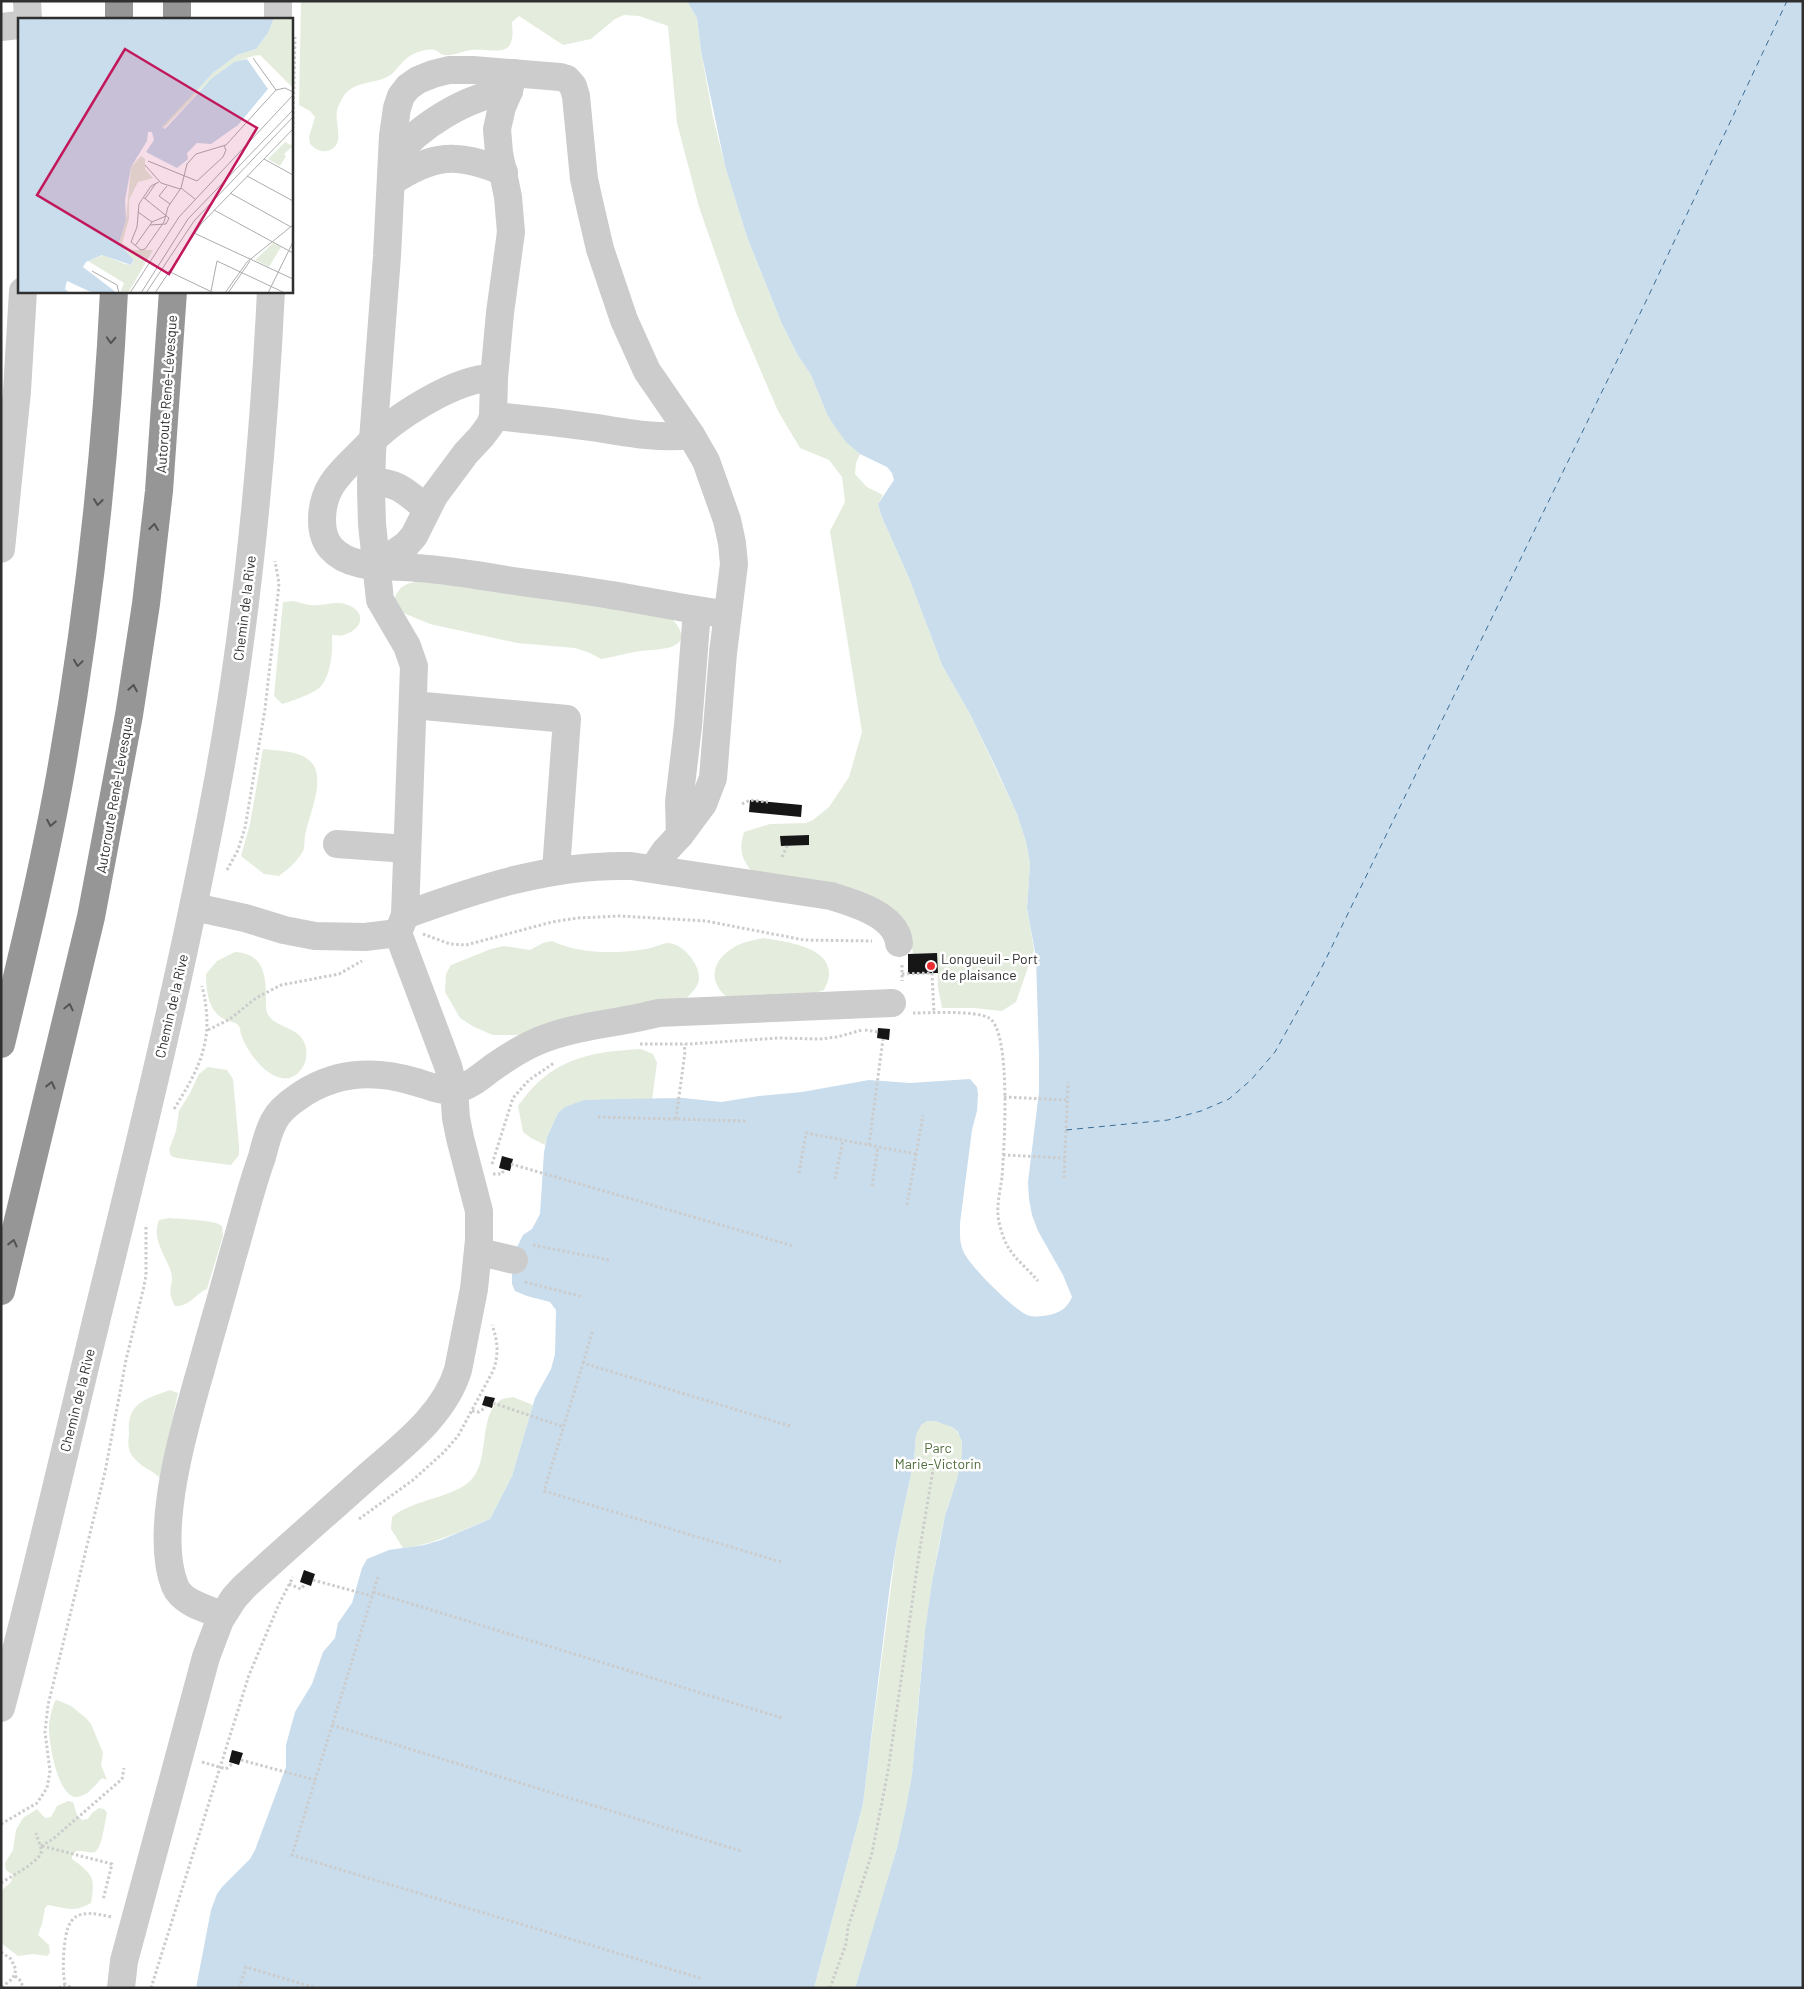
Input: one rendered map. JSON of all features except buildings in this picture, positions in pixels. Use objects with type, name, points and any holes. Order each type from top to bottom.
[{"type":"highway","points":[[119,1],[119,18]]},
{"type":"highway","points":[[177,1],[177,18]]},
{"type":"highway","points":[[1,1044],[48,837],[78,668],[101,481],[114,292]]},
{"type":"highway","name":"Autoroute René-Lévesque","points":[[1,1291],[91,917],[129,715],[158,501],[173,292]]},
{"type":"street","points":[[27,1],[28,18]]},
{"type":"street","points":[[278,1],[283,18]]},
{"type":"street","points":[[1,27],[18,25]]},
{"type":"street","points":[[121,1988],[124,1961],[179,1754],[206,1657],[222,1615],[244,1587],[404,1444],[443,1403],[455,1381],[458,1370],[474,1289],[478,1254],[479,1211],[456,1118],[454,1090],[426,1005],[408,927],[407,849],[414,680],[411,656],[380,600],[371,481],[397,108],[401,96],[408,87],[418,80],[433,74],[449,70],[511,82],[560,77],[568,79],[573,86],[577,102],[584,179],[609,279],[640,358],[706,461],[727,520],[734,564],[727,614],[713,778],[703,804],[659,860],[657,868]]},
{"type":"street","points":[[392,171],[410,140],[436,121],[511,82]]},
{"type":"street","points":[[376,566],[406,545],[414,536],[445,479],[481,438],[490,426],[493,416],[494,378],[500,313],[511,232],[508,197],[499,153],[497,129],[511,82]]},
{"type":"street","points":[[392,171],[435,160],[472,160],[504,172]]},
{"type":"street","points":[[1,549],[17,392],[23,292]]},
{"type":"street","name":"Chemin de la Rive","points":[[1,1708],[113,1254],[168,1020],[194,907],[220,772],[242,626],[258,494],[271,292]]},
{"type":"street","points":[[494,378],[475,379],[406,413],[390,424],[373,440],[332,484],[326,493],[322,529],[324,538],[338,555],[359,564],[477,575],[634,599],[697,611],[727,614]]},
{"type":"street","points":[[493,416],[649,435],[675,437],[691,435]]},
{"type":"street","points":[[371,481],[393,484],[404,490],[427,509]]},
{"type":"street","points":[[680,835],[679,808],[688,726],[697,611]]},
{"type":"street","points":[[413,705],[568,719],[556,870]]},
{"type":"street","points":[[337,844],[407,849]]},
{"type":"street","points":[[194,907],[245,918],[279,946],[311,951],[349,938],[408,927],[486,886],[556,870],[604,865],[657,868],[831,896],[856,904],[887,922],[896,933],[887,942]]},
{"type":"street","points":[[222,1615],[185,1599],[178,1593],[171,1574],[169,1560],[169,1514],[179,1453],[188,1415],[257,1172],[274,1121],[290,1102],[305,1092],[335,1078],[349,1075],[386,1075],[436,1088],[454,1090],[465,1086],[504,1060],[538,1041],[586,1028],[627,1021],[658,1013],[901,1000]]},
{"type":"street","points":[[478,1254],[521,1261]]},
{"type":"path","points":[[742,804],[750,800],[768,802]]},
{"type":"path","points":[[782,857],[787,846]]},
{"type":"path","points":[[408,927],[450,944],[466,945],[552,922],[577,918],[620,916],[706,921],[804,940],[887,942]]},
{"type":"path","points":[[208,1030],[230,1019],[256,998],[281,985],[339,974],[366,958]]},
{"type":"path","points":[[934,1013],[932,973],[902,974],[901,1000],[934,1013],[980,1014],[993,1021],[997,1027],[1001,1047],[1004,1097],[998,1209],[1000,1226],[1009,1250],[1038,1281]]},
{"type":"path","name":"Chemin de la Rive","points":[[172,1112],[198,1066],[208,1030],[207,1010],[200,980]]},
{"type":"path","points":[[636,1044],[684,1044],[778,1038],[820,1039],[870,1027]]},
{"type":"path","points":[[863,1030],[878,1032]]},
{"type":"path","points":[[869,1145],[883,1039]]},
{"type":"path","points":[[676,1119],[684,1044]]},
{"type":"path","points":[[495,1155],[513,1098],[529,1080],[558,1060]]},
{"type":"path","points":[[1064,1178],[1068,1082]]},
{"type":"path","points":[[1004,1097],[1067,1100]]},
{"type":"path","points":[[907,1205],[923,1115]]},
{"type":"path","points":[[598,1117],[748,1121]]},
{"type":"path","points":[[799,1173],[806,1133],[916,1154]]},
{"type":"path","points":[[835,1179],[843,1140]]},
{"type":"path","points":[[872,1186],[878,1147]]},
{"type":"path","points":[[1002,1155],[1065,1158]]},
{"type":"path","points":[[511,1164],[793,1246]]},
{"type":"path","points":[[490,1173],[502,1174],[504,1169]]},
{"type":"path","points":[[1,1824],[37,1803],[42,1797],[49,1778],[45,1740],[48,1705],[105,1472],[126,1360],[144,1286],[147,1222]]},
{"type":"path","points":[[521,1261],[608,1260]]},
{"type":"path","points":[[521,1261],[583,1297]]},
{"type":"path","points":[[357,1520],[406,1485],[434,1461],[458,1436],[497,1361],[496,1337],[490,1321]]},
{"type":"path","points":[[593,1330],[544,1491],[781,1562]]},
{"type":"path","points":[[583,1363],[790,1426]]},
{"type":"path","points":[[493,1403],[564,1427]]},
{"type":"path","points":[[472,1411],[479,1412],[486,1406]]},
{"type":"path","points":[[830,1988],[846,1944],[848,1927],[872,1853],[888,1771],[920,1548],[936,1452],[940,1446]]},
{"type":"path","points":[[151,1988],[249,1675],[263,1639],[294,1574]]},
{"type":"path","points":[[378,1578],[292,1855],[703,1980]]},
{"type":"path","points":[[313,1580],[373,1594],[782,1718]]},
{"type":"path","points":[[290,1584],[301,1589],[305,1584]]},
{"type":"path","points":[[332,1725],[741,1852]]},
{"type":"path","points":[[241,1760],[315,1780]]},
{"type":"path","points":[[221,1768],[226,1769],[233,1763]]},
{"type":"path","points":[[41,1846],[53,1839],[122,1779],[124,1768]]},
{"type":"path","points":[[1,1883],[38,1858],[42,1851],[36,1833]]},
{"type":"path","points":[[41,1846],[112,1864],[103,1900]]},
{"type":"path","points":[[64,1985],[63,1968],[67,1927],[72,1920],[86,1913],[103,1914]]},
{"type":"path","points":[[1,1952],[11,1959],[16,1970],[15,1976],[1,1988]]},
{"type":"path","points":[[239,1988],[246,1967],[316,1988]]},
{"type":"path","points":[[15,1976],[21,1981],[23,1988]]},
{"type":"path","points":[[59,1988],[64,1985],[73,1988]]},
{"type":"green space","points":[[301,1],[687,1],[697,18],[713,117],[725,166],[747,237],[782,324],[797,354],[811,375],[827,414],[846,441],[860,454],[856,463],[855,474],[867,487],[883,495],[878,504],[881,515],[909,578],[942,665],[970,714],[1017,814],[1026,842],[1030,863],[1027,908],[1034,950],[1016,1002],[1002,1011],[974,1008],[942,1008],[938,988],[937,953],[913,954],[910,933],[882,907],[754,875],[742,855],[741,844],[744,832],[770,824],[806,823],[813,820],[829,807],[849,777],[862,732],[830,531],[845,502],[842,477],[829,460],[800,448],[778,411],[736,313],[699,207],[677,123],[668,26],[639,16],[624,15],[615,19],[591,39],[563,45],[519,16],[512,22],[511,43],[503,50],[471,50],[448,55],[435,50],[420,51],[406,59],[390,76],[355,87],[345,94],[337,109],[337,144],[327,151],[318,150],[310,144],[309,137],[315,117],[310,111],[299,105]],"holes":[[[808,835],[809,845],[781,846],[781,836]]]},
{"type":"green space","points":[[437,581],[601,600],[673,620],[680,630],[681,637],[679,642],[673,646],[601,659],[575,648],[517,643],[430,624],[401,612],[394,600],[401,588],[411,583]]},
{"type":"green space","points":[[294,601],[311,605],[345,604],[357,610],[360,619],[359,624],[351,632],[343,635],[332,635],[329,671],[319,688],[282,704],[274,696],[283,602]]},
{"type":"green space","points":[[263,749],[292,752],[306,758],[315,768],[317,776],[316,793],[304,849],[295,862],[279,876],[264,874],[241,856],[250,824]]},
{"type":"green space","points":[[763,938],[800,945],[812,950],[821,957],[828,965],[829,976],[824,990],[813,994],[729,999],[717,985],[715,971],[717,964],[728,951],[736,946]]},
{"type":"green space","points":[[552,941],[586,951],[598,952],[622,952],[646,949],[666,943],[674,944],[685,951],[694,961],[699,973],[699,982],[684,1001],[528,1035],[493,1035],[474,1027],[460,1018],[445,992],[446,974],[451,965],[491,949],[504,946],[530,950],[543,943]]},
{"type":"green space","points":[[235,952],[246,954],[259,963],[265,978],[268,1014],[280,1025],[296,1032],[306,1046],[305,1063],[294,1076],[278,1077],[263,1067],[245,1044],[239,1026],[215,1012],[209,1000],[206,974],[217,961]]},
{"type":"green space","points":[[641,1049],[653,1054],[657,1063],[652,1100],[584,1100],[558,1113],[545,1145],[523,1132],[518,1106],[531,1090],[557,1068],[587,1056]]},
{"type":"green space","points":[[208,1067],[227,1070],[233,1079],[239,1155],[231,1165],[176,1158],[171,1156],[169,1150],[176,1131],[179,1111],[199,1074]]},
{"type":"green space","points":[[169,1218],[205,1221],[222,1226],[223,1236],[207,1289],[180,1306],[175,1306],[172,1300],[170,1291],[172,1276],[160,1247],[157,1234],[159,1220]]},
{"type":"green space","points":[[170,1390],[178,1393],[160,1478],[140,1464],[129,1450],[129,1421],[132,1412],[140,1403]]},
{"type":"green space","points":[[513,1397],[533,1405],[512,1476],[490,1519],[437,1540],[403,1548],[391,1529],[392,1517],[411,1506],[454,1491],[471,1480],[481,1461],[489,1415],[494,1406],[502,1399]]},
{"type":"green space","name":"Parc Marie-Victorin","points":[[927,1421],[944,1423],[954,1429],[961,1437],[962,1452],[960,1471],[941,1532],[930,1598],[923,1653],[913,1770],[907,1803],[887,1883],[855,1988],[814,1988],[863,1804],[897,1540],[914,1460],[916,1435],[920,1425]]},
{"type":"green space","points":[[57,1700],[71,1706],[86,1718],[91,1724],[103,1753],[101,1765],[107,1780],[102,1778],[85,1795],[77,1797],[70,1795],[64,1788],[52,1754],[49,1724],[55,1701]]},
{"type":"green space","points":[[68,1801],[73,1802],[77,1815],[82,1820],[88,1819],[99,1808],[104,1809],[107,1813],[97,1850],[95,1852],[76,1851],[72,1856],[72,1859],[91,1876],[93,1887],[91,1903],[74,1909],[48,1905],[45,1908],[38,1935],[49,1945],[50,1953],[47,1956],[33,1954],[18,1956],[1,1943],[1,1891],[11,1882],[13,1875],[6,1870],[5,1863],[13,1850],[16,1830],[23,1818],[37,1809],[45,1818],[51,1817],[57,1806]]},
{"type":"water","points":[[687,1],[1803,1],[1803,1988],[855,1988],[897,1848],[906,1808],[912,1775],[925,1631],[932,1582],[945,1516],[957,1479],[962,1455],[962,1442],[958,1432],[952,1427],[935,1421],[927,1421],[921,1425],[916,1435],[914,1460],[897,1540],[863,1804],[814,1988],[196,1988],[211,1910],[217,1894],[250,1859],[255,1850],[286,1767],[286,1745],[295,1712],[312,1684],[323,1652],[335,1638],[338,1623],[352,1603],[362,1568],[367,1559],[389,1550],[424,1545],[441,1540],[490,1519],[512,1476],[535,1398],[551,1369],[555,1354],[556,1310],[550,1302],[515,1291],[512,1284],[512,1270],[516,1249],[523,1235],[532,1229],[540,1214],[544,1152],[547,1137],[558,1113],[565,1107],[584,1100],[683,1098],[721,1102],[802,1092],[869,1080],[910,1083],[970,1079],[977,1087],[978,1094],[960,1223],[962,1249],[968,1260],[993,1287],[1027,1315],[1040,1316],[1057,1313],[1065,1308],[1072,1297],[1063,1275],[1038,1231],[1029,1199],[1028,1182],[1039,1092],[1039,1055],[1036,958],[1027,908],[1030,863],[1026,842],[1017,814],[997,770],[970,714],[942,665],[909,578],[881,515],[878,504],[894,480],[892,473],[887,467],[860,454],[846,442],[827,414],[811,375],[797,354],[782,324],[747,237],[725,166],[701,51],[697,18]]},
{"type":"ferry route","points":[[1066,1130],[1168,1120],[1201,1111],[1229,1099],[1251,1080],[1275,1052],[1321,969],[1649,295],[1787,1]]},
{"type":"place","name":"Longueuil - Port de plaisance","points":[[931,966]]}]
